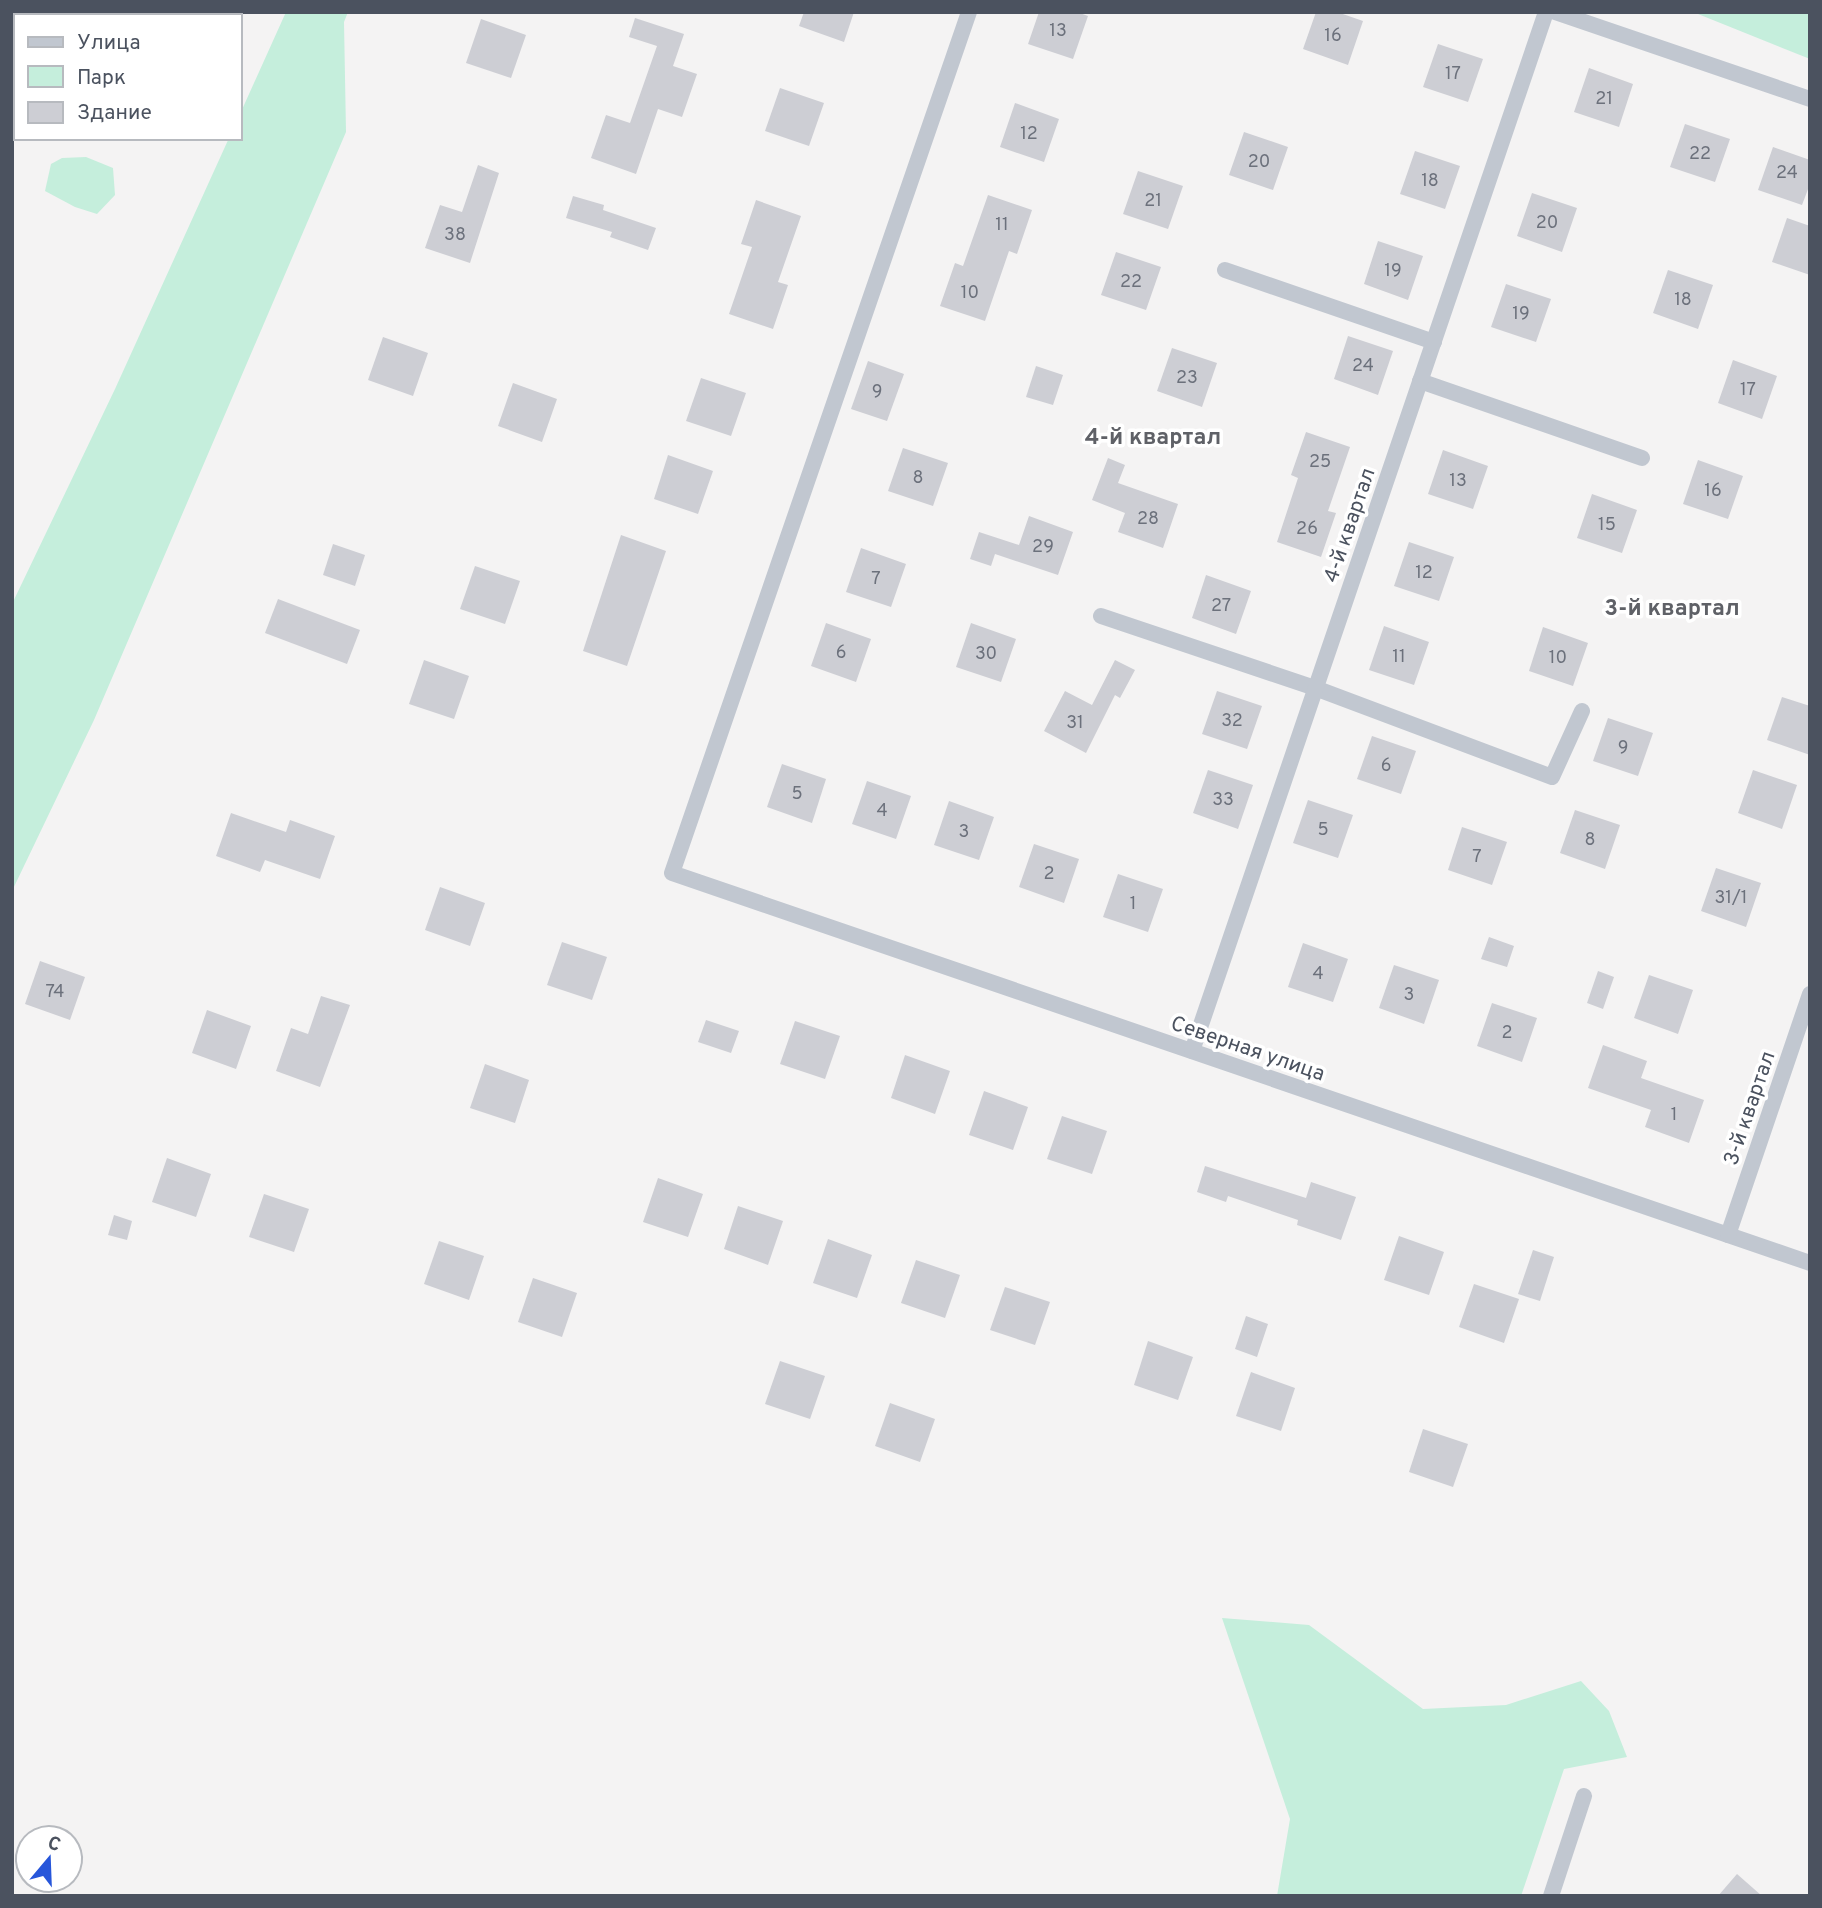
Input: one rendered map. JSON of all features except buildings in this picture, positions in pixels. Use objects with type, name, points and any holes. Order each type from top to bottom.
[{"type":"street","name":"Северная улица","points":[[969,12],[672,873],[1810,1263]]},
{"type":"street","name":"4-й квартал","points":[[1192,1051],[1546,12]]},
{"type":"street","points":[[1555,12],[1810,99]]},
{"type":"street","points":[[1225,270],[1433,342]]},
{"type":"street","points":[[1420,381],[1643,458]]},
{"type":"street","points":[[1101,616],[1315,688],[1552,777],[1582,711]]},
{"type":"street","name":"3-й квартал","points":[[1728,1235],[1810,994]]},
{"type":"street","points":[[1551,1896],[1584,1796]]},
{"type":"green space","points":[[286,12],[348,12],[344,22],[346,132],[94,720],[12,891],[12,604],[115,389],[228,140],[242,140],[242,110]]},
{"type":"green space","points":[[1693,12],[1810,12],[1810,59]]},
{"type":"green space","points":[[86,157],[113,168],[115,195],[97,214],[75,207],[45,191],[51,164],[62,158]]},
{"type":"green space","points":[[1222,1618],[1309,1625],[1423,1709],[1506,1705],[1581,1681],[1609,1711],[1627,1757],[1564,1769],[1521,1896],[1277,1896],[1290,1819]]},
{"type":"district","name":"4-й квартал","points":[[1153,436]]},
{"type":"district","name":"3-й квартал","points":[[1672,607]]}]
